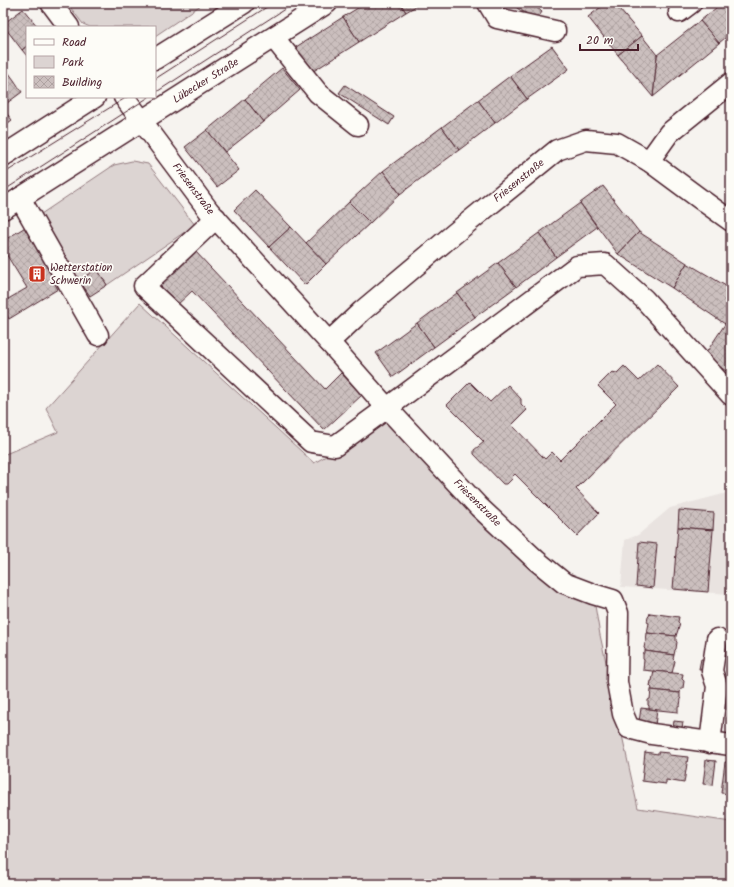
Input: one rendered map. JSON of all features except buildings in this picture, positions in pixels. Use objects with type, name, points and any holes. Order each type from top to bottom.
[{"type":"street","points":[[51,3],[68,26]]},
{"type":"street","points":[[156,58],[244,3]]},
{"type":"street","name":"Lübecker Straße","points":[[3,209],[327,3]]},
{"type":"street","points":[[488,3],[497,18],[554,31]]},
{"type":"street","points":[[274,38],[318,93],[358,125]]},
{"type":"street","points":[[649,161],[669,133],[731,82]]},
{"type":"street","points":[[3,156],[93,98]]},
{"type":"street","name":"Friesenstraße","points":[[125,98],[209,210],[479,507],[537,561],[564,583],[613,600],[618,613],[618,682],[623,714],[629,728],[652,734],[710,743]]},
{"type":"street","name":"Friesenstraße","points":[[329,342],[362,311],[557,150],[586,140],[617,143],[649,161],[731,221]]},
{"type":"street","points":[[20,198],[98,335]]},
{"type":"street","points":[[216,218],[144,286],[310,442],[335,446],[577,266],[605,264],[644,299],[731,395]]},
{"type":"street","points":[[717,639],[712,671],[717,686],[710,743],[731,745]]},
{"type":"shaded area","points":[[731,483],[731,594],[621,587],[625,540],[638,535],[670,508],[727,493]]},
{"type":"green space","points":[[67,3],[204,3],[156,35],[156,26],[88,26],[83,24]]},
{"type":"green space","points":[[132,161],[148,164],[195,225],[107,285],[97,269],[79,280],[41,214],[114,165]]},
{"type":"green space","points":[[140,303],[314,463],[385,422],[479,507],[593,594],[600,635],[638,808],[731,822],[731,884],[112,884],[105,880],[98,884],[3,884],[3,455],[58,432],[46,408]]},
{"type":"tram line","points":[[156,78],[273,3]]},
{"type":"tram line","points":[[156,92],[294,3]]},
{"type":"tram line","points":[[3,174],[125,98]]},
{"type":"tram line","points":[[3,191],[147,98]]},
{"type":"place","name":"Wetterstation Schwerin","points":[[37,274]]}]
